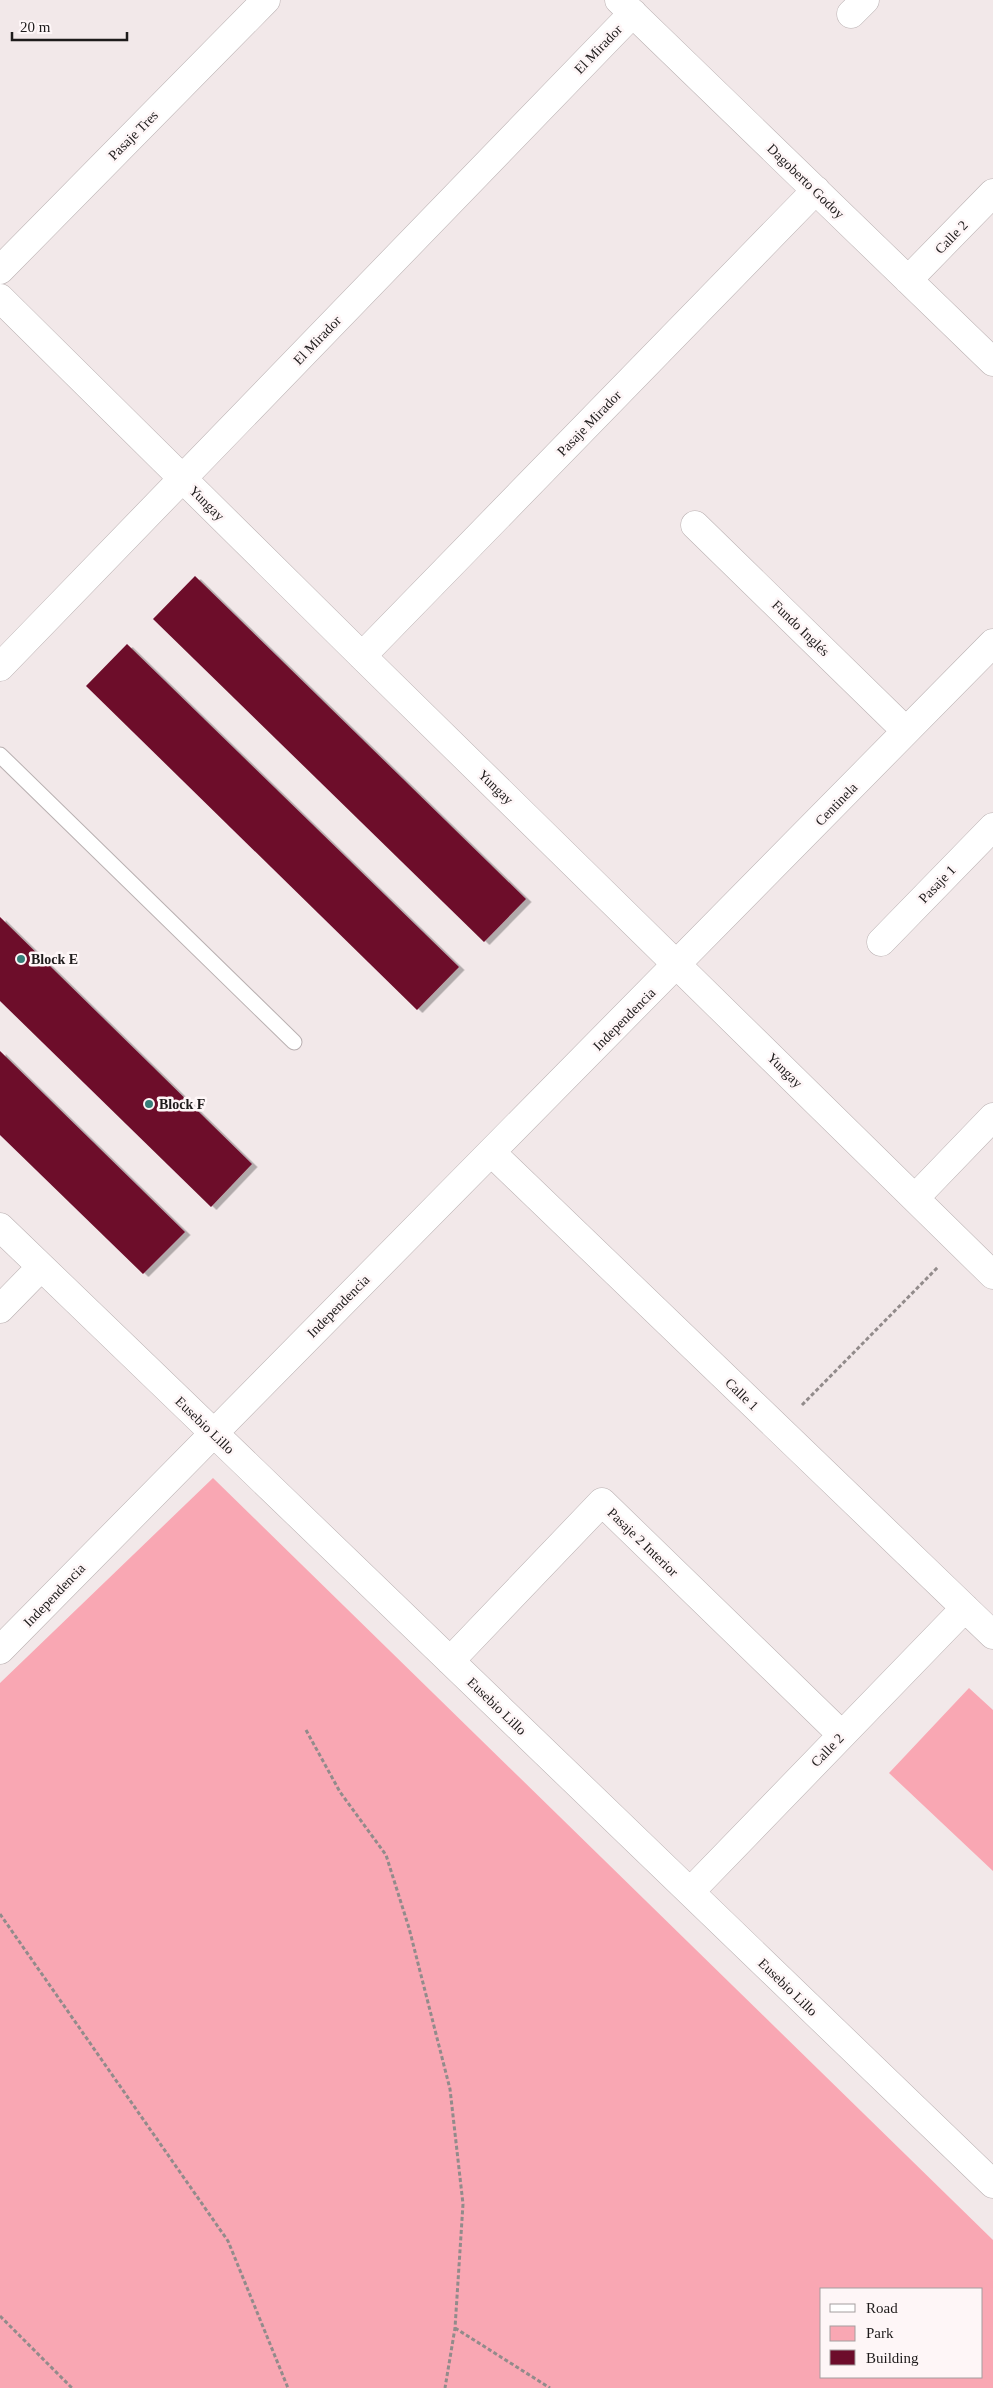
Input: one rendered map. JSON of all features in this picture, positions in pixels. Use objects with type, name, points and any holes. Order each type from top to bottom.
[{"type":"street","name":"Pasaje Tres","points":[[0,270],[266,0]]},
{"type":"street","name":"Dagoberto Godoy","points":[[626,7],[993,362]]},
{"type":"street","name":"El Mirador","points":[[0,667],[183,478],[626,7]]},
{"type":"street","name":"Pasaje Mirador","points":[[362,656],[816,190]]},
{"type":"street","name":"Calle 2","points":[[908,280],[993,193]]},
{"type":"street","name":"Yungay","points":[[0,298],[993,1275]]},
{"type":"street","name":"Fundo Inglés","points":[[695,525],[906,731]]},
{"type":"street","name":"Centinela","points":[[678,964],[993,643]]},
{"type":"street","name":"Pasaje 1","points":[[881,942],[993,827]]},
{"type":"street","name":"Independencia","points":[[0,1650],[213,1432],[678,964]]},
{"type":"street","points":[[914,1198],[993,1117]]},
{"type":"street","name":"Calle 1","points":[[491,1152],[993,1635]]},
{"type":"street","name":"Eusebio Lillo","points":[[0,1227],[993,2184]]},
{"type":"street","points":[[0,1309],[41,1267]]},
{"type":"street","name":"Pasaje 2 Interior","points":[[450,1660],[602,1502],[842,1735]]},
{"type":"street","name":"Calle 2","points":[[690,1892],[964,1608]]},
{"type":"lane","points":[[0,755],[294,1042]]},
{"type":"path","points":[[778,1429],[961,1244]]},
{"type":"path","points":[[306,1730],[340,1792],[386,1855],[409,1928],[450,2089],[463,2204],[455,2328],[445,2388]]},
{"type":"path","points":[[0,1914],[228,2241],[288,2388]]},
{"type":"path","points":[[0,2316],[72,2388]]},
{"type":"path","points":[[455,2328],[550,2388]]},
{"type":"green space","points":[[213,1478],[993,2240],[993,2388],[0,2388],[0,1683]]},
{"type":"green space","points":[[969,1688],[993,1710],[993,1871],[889,1773]]},
{"type":"building","points":[[195,576],[526,899],[484,942],[153,619]]},
{"type":"building","points":[[127,644],[459,967],[417,1010],[86,686]]},
{"type":"building","name":"Block F","points":[[0,917],[252,1164],[211,1207],[0,1001]]},
{"type":"building","points":[[0,1051],[185,1232],[143,1274],[0,1135]]},
{"type":"place","name":"Block E","points":[[21,959]]},
{"type":"place","name":"Block F","points":[[149,1104]]}]
